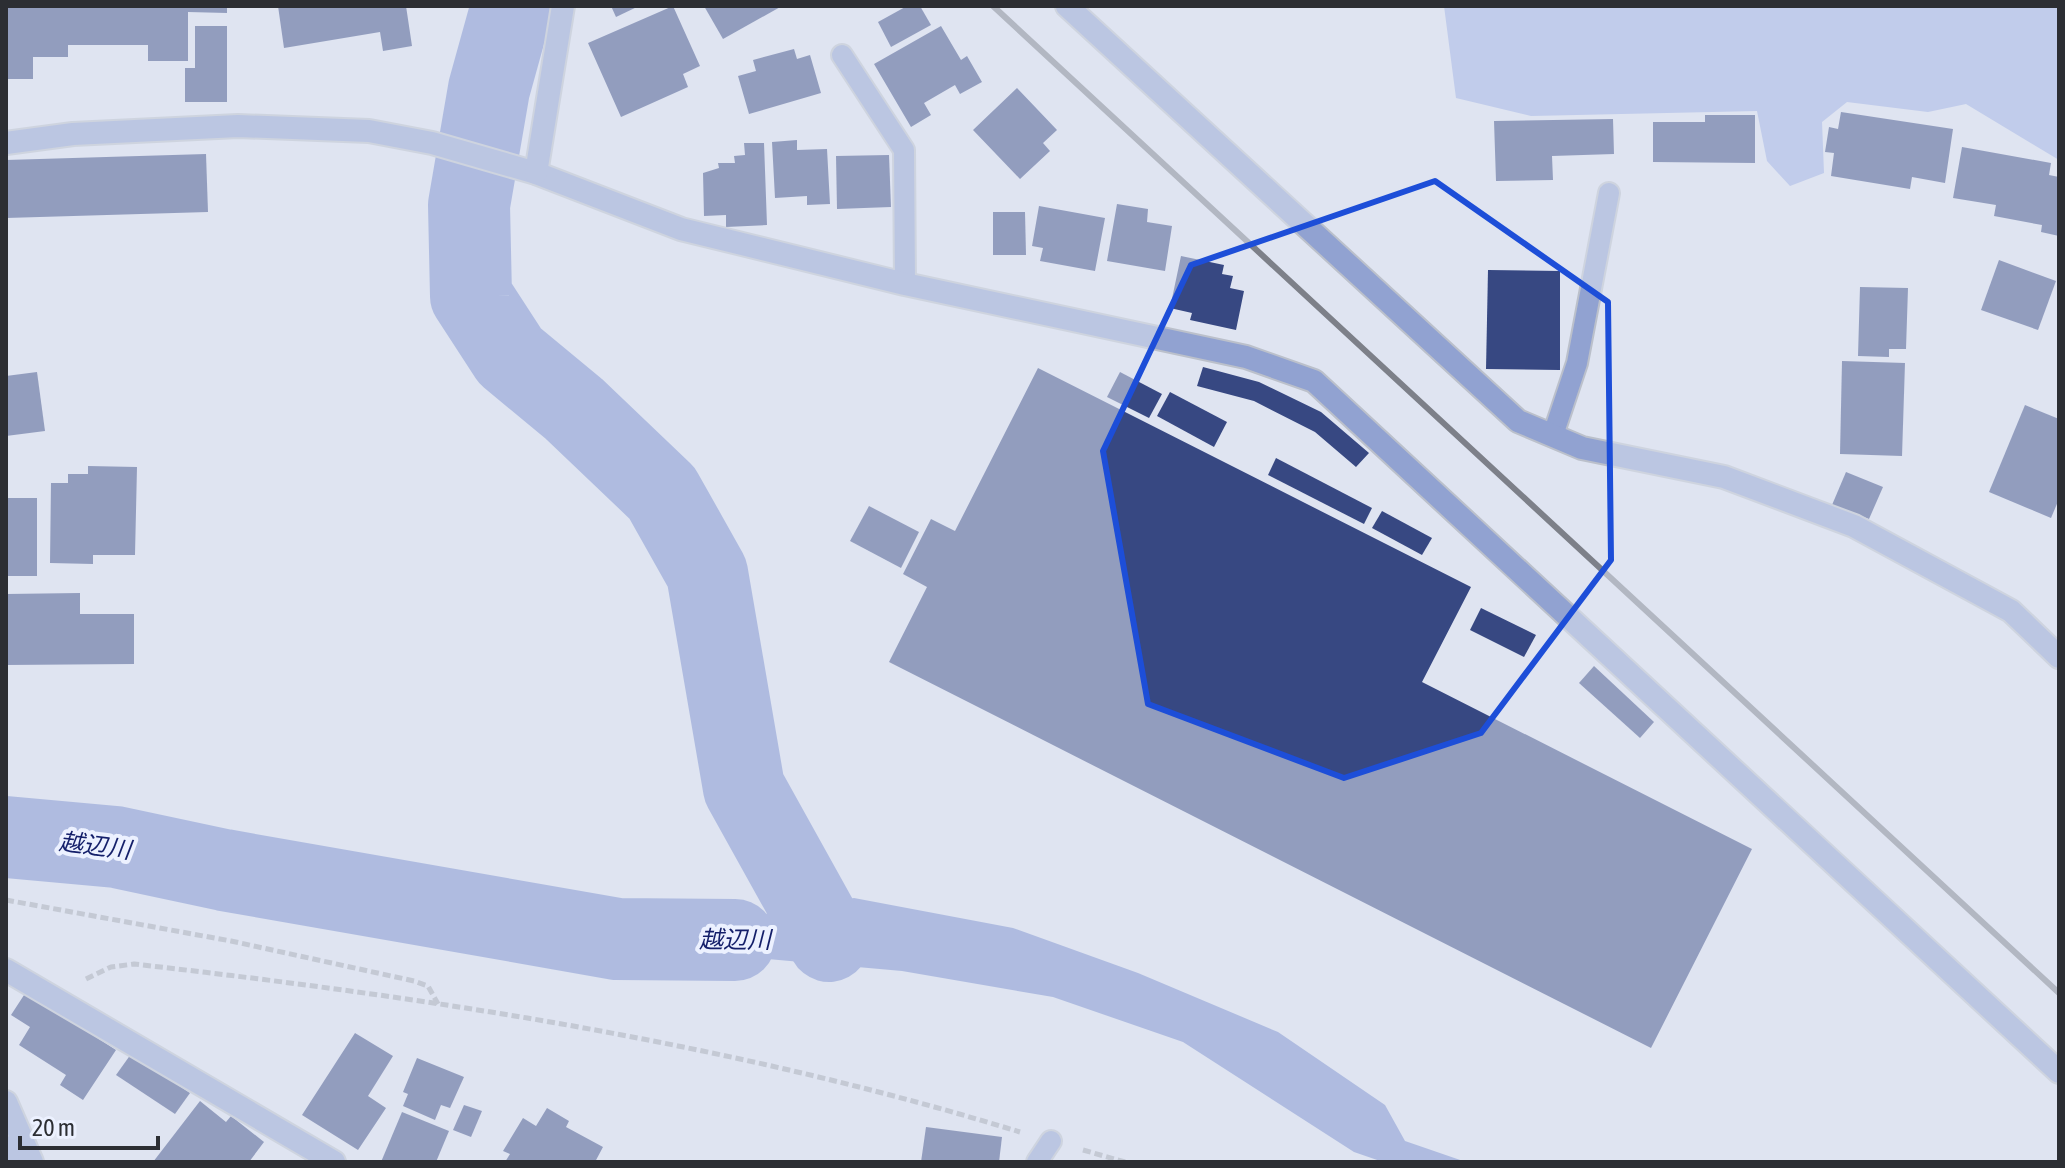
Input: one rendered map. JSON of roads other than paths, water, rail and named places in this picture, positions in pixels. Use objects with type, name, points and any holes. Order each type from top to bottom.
[{"type":"street","points":[[536,173],[563,6]]},
{"type":"street","points":[[1067,6],[1518,421],[1582,448],[1724,477],[1854,526],[2011,611],[2059,657]]},
{"type":"street","points":[[6,143],[73,134],[238,126],[369,131],[509,163],[681,229],[905,284],[1246,357],[1314,381],[2059,1072]]},
{"type":"street","points":[[6,970],[334,1162]]},
{"type":"street","points":[[6,1102],[31,1162]]},
{"type":"street","points":[[6,1147],[31,1162]]},
{"type":"lane","points":[[842,55],[904,150],[905,284]]},
{"type":"lane","points":[[1553,435],[1577,363],[1609,193]]},
{"type":"lane","points":[[1037,1162],[1051,1141]]},
{"type":"water","points":[[854,898],[1013,928],[1138,973],[1278,1032],[1385,1105],[1405,1141],[1466,1162],[1383,1162],[1354,1152],[1183,1042],[1053,997],[902,971],[597,944]]},
{"type":"waterway","points":[[512,6],[489,89],[469,205],[471,296],[510,356],[574,409],[662,493],[707,573],[744,788],[829,941]]},
{"type":"waterway","name":"越辺川","points":[[6,837],[116,847],[224,870],[617,939],[735,940]]},
{"type":"railway","points":[[993,6],[2059,993]]}]
